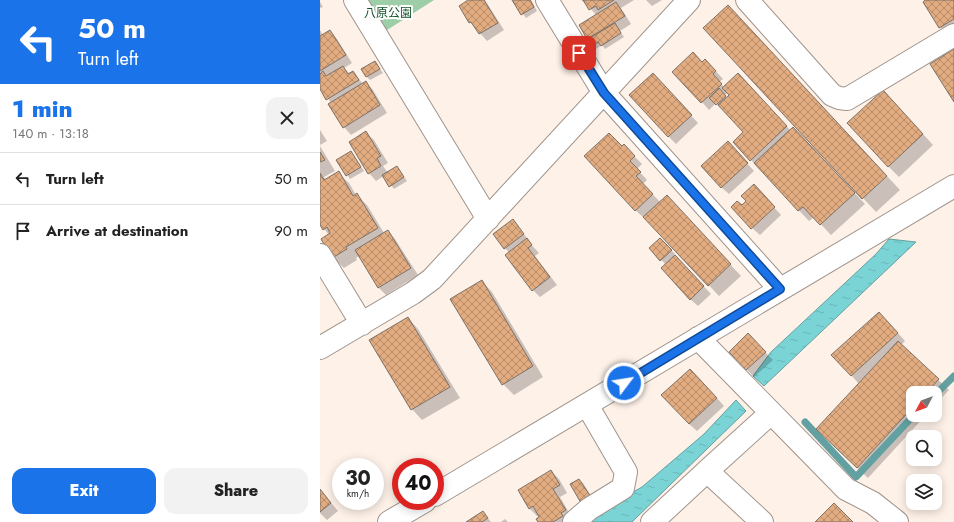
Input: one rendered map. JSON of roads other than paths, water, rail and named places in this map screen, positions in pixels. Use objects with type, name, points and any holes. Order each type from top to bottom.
[{"type":"street","points":[[355,0],[488,219]]},
{"type":"street","points":[[546,0],[604,93],[780,289]]},
{"type":"street","points":[[320,348],[413,293],[432,279],[690,0]]},
{"type":"street","points":[[747,0],[832,95],[839,98],[847,99],[954,35]]},
{"type":"street","points":[[444,490],[954,186]]},
{"type":"street","points":[[320,255],[362,324]]},
{"type":"street","points":[[698,338],[846,489],[873,503],[897,522]]},
{"type":"street","points":[[574,522],[589,509],[623,488],[626,472],[587,405]]},
{"type":"street","points":[[652,522],[771,413]]},
{"type":"street","points":[[707,471],[762,522]]},
{"type":"street","points":[[389,522],[410,510]]},
{"type":"water","points":[[889,239],[916,242],[764,386],[753,376],[771,352],[876,254]]},
{"type":"water","points":[[736,400],[746,411],[632,522],[587,522],[603,509],[642,487],[704,434]]},
{"type":"waterway","points":[[942,388],[954,376]]},
{"type":"waterway","points":[[805,422],[856,477],[907,422]]},
{"type":"park label","name":"八原公園","points":[[388,13]]}]
